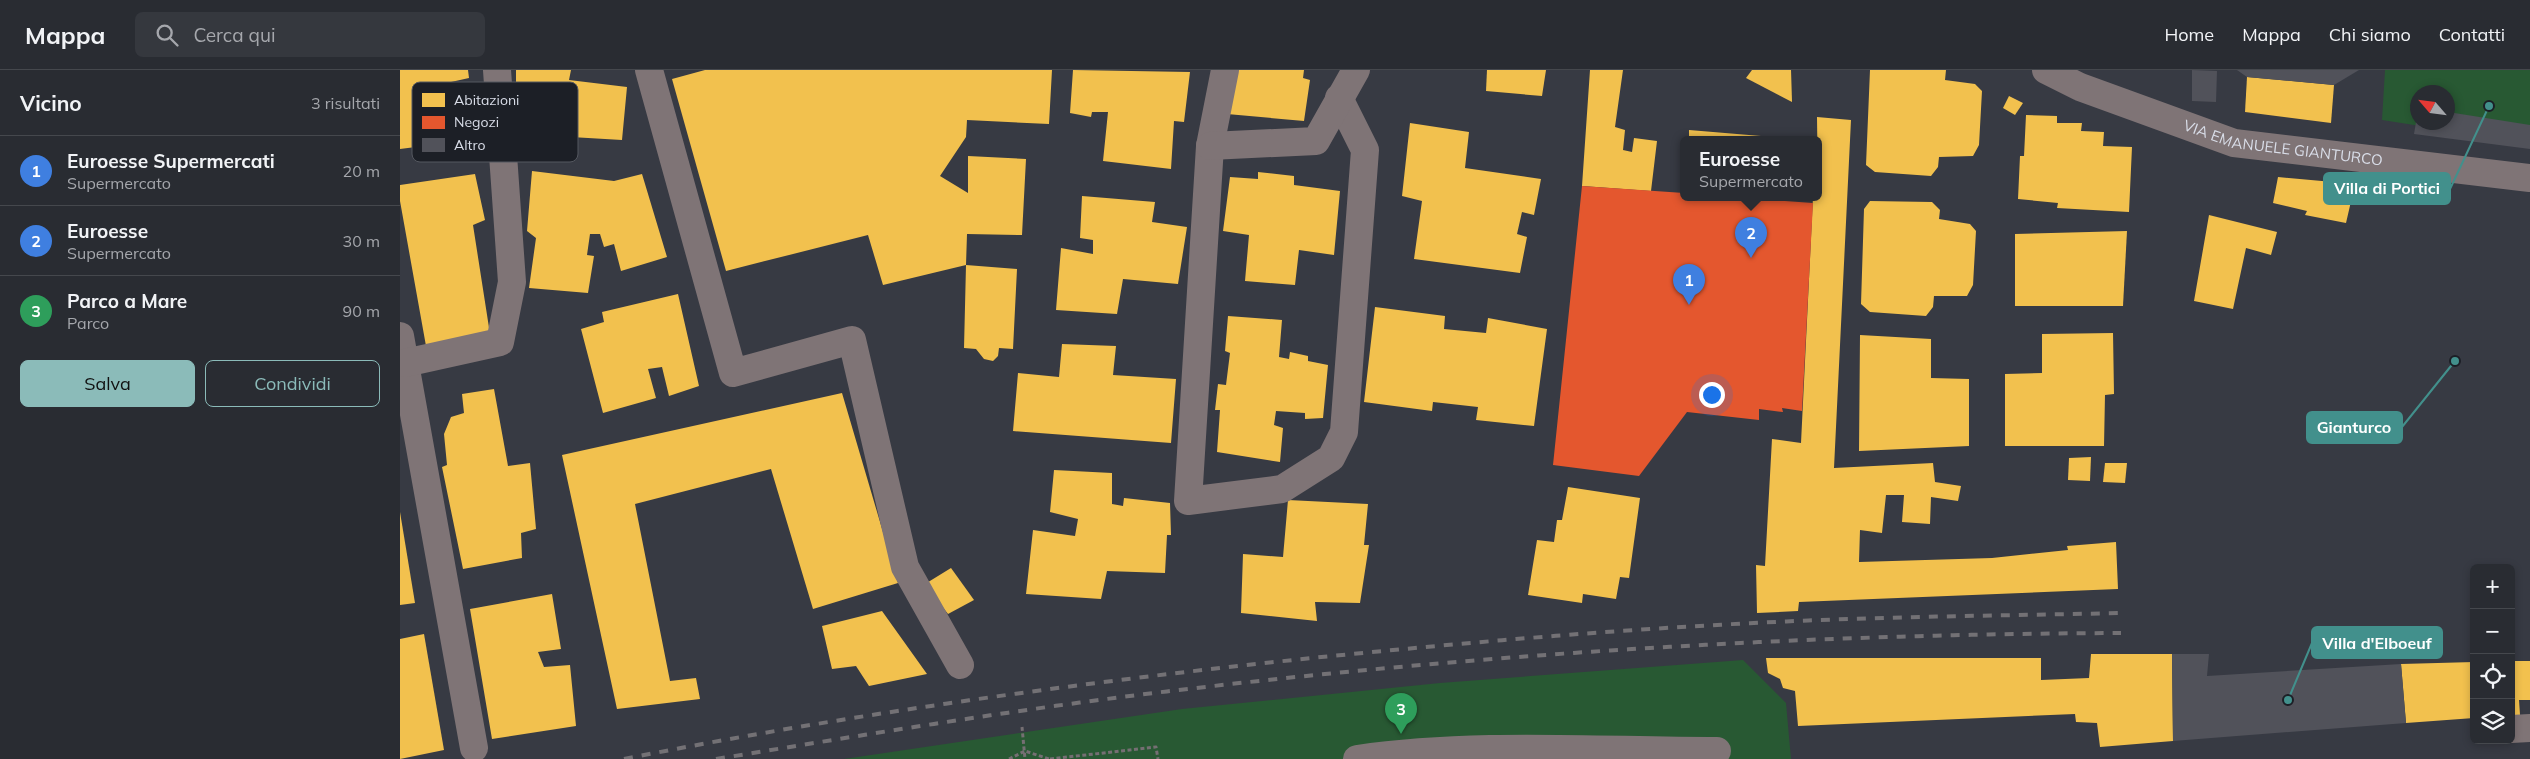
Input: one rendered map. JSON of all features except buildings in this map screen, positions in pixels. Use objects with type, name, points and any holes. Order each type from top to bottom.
[{"type":"street","points":[[649,70],[733,373],[852,340],[905,567],[960,665]]},
{"type":"street","points":[[1225,70],[1210,146],[1188,501],[1282,489],[1332,458],[1344,432],[1365,150],[1339,98]]},
{"type":"street","points":[[1210,146],[1316,142],[1356,70]]},
{"type":"street","name":"VIA EMANUELE GIANTURCO","points":[[2046,70],[2080,87],[2234,143],[2530,178]]},
{"type":"street","points":[[405,363],[500,342],[512,282],[504,162]]},
{"type":"street","points":[[400,336],[474,748]]},
{"type":"street","points":[[2515,729],[2530,728]]},
{"type":"street","points":[[1357,759],[1391,754],[1486,749],[1717,752]]},
{"type":"path","points":[[1022,727],[1025,759]]},
{"type":"path","points":[[1009,759],[1025,751],[1049,759],[1156,747],[1158,759]]},
{"type":"green space","points":[[2385,70],[2530,70],[2530,143],[2446,130],[2455,130],[2455,85],[2410,85],[2410,124],[2382,120]]},
{"type":"green space","points":[[1743,660],[1786,703],[1791,759],[844,759],[1182,709],[1440,683]]},
{"type":"railway","points":[[624,759],[795,728],[967,701],[1226,667],[1379,651],[1513,639],[1714,625],[1882,618],[2121,613]]},
{"type":"railway","points":[[716,759],[1063,705],[1179,690],[1414,666],[1649,648],[1767,642],[1885,637],[2121,633]]},
{"type":"place","name":"Villa di Portici","points":[[2489,106]]},
{"type":"place","name":"Euroesse","points":[[1751,258]]},
{"type":"place","name":"Euroesse Supermercati","points":[[1689,305]]},
{"type":"place","name":"Gianturco","points":[[2455,361]]},
{"type":"place","name":"Villa d'Elboeuf","points":[[2288,700]]},
{"type":"place","name":"Parco a Mare","points":[[1401,734]]}]
